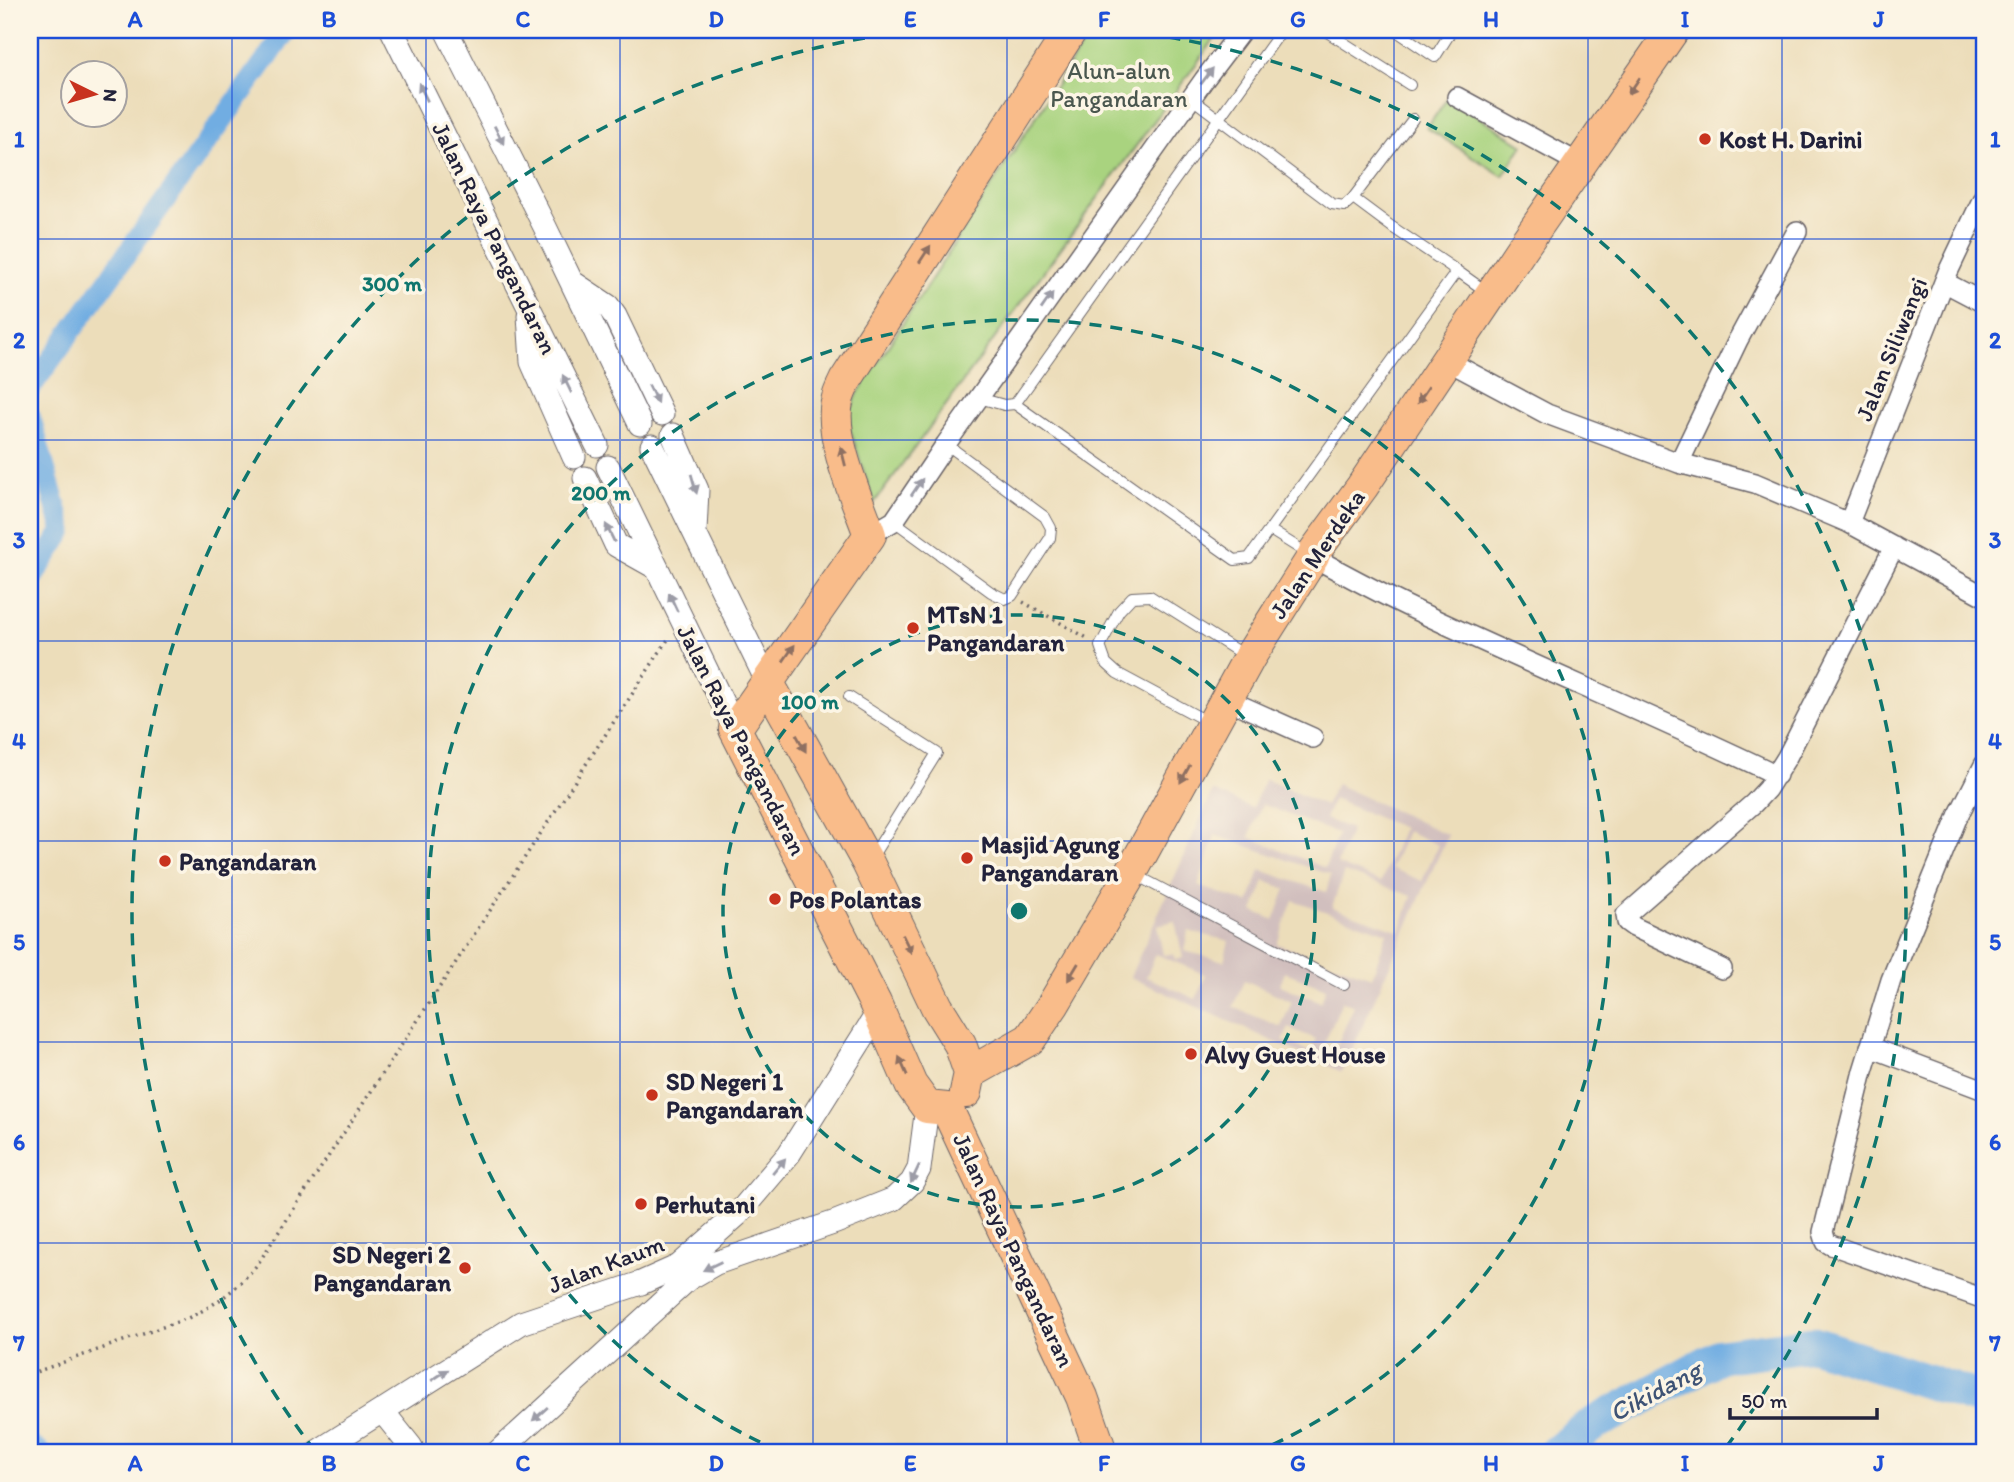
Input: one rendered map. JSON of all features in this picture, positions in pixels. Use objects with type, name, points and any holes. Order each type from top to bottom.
[{"type":"highway","points":[[735,729],[882,528],[847,473],[838,435],[836,412],[837,401],[845,381],[1070,30]]},
{"type":"highway","name":"Jalan Merdeka","points":[[970,1073],[1030,1039],[1053,1005],[1131,873],[1249,658],[1315,551],[1362,487],[1672,30]]},
{"type":"highway","name":"Jalan Raya Pangandaran","points":[[768,683],[868,863],[937,1007],[960,1044],[970,1073]]},
{"type":"highway","name":"Jalan Raya Pangandaran","points":[[735,729],[879,1011],[911,1085],[937,1108],[1082,1397],[1101,1452]]},
{"type":"highway","points":[[937,1108],[959,1101],[966,1092],[970,1073]]},
{"type":"street","name":"Jalan Raya Pangandaran","points":[[392,30],[597,446]]},
{"type":"street","name":"Jalan Raya Pangandaran","points":[[446,30],[640,424]]},
{"type":"street","points":[[882,528],[946,444],[1242,30]]},
{"type":"street","points":[[1457,97],[1580,164]]},
{"type":"street","name":"Jalan Siliwangi","points":[[1849,523],[1944,282],[1984,196]]},
{"type":"street","points":[[1679,463],[1738,340],[1797,231]]},
{"type":"street","points":[[572,282],[608,306],[615,316],[663,414]]},
{"type":"street","points":[[1944,282],[1984,303]]},
{"type":"street","points":[[528,306],[530,356],[574,457]]},
{"type":"street","points":[[1446,360],[1547,414],[1679,463],[1755,483],[1849,523],[1984,596]]},
{"type":"street","points":[[673,435],[697,490],[695,536]]},
{"type":"street","name":"Jalan Raya Pangandaran","points":[[652,446],[768,683]]},
{"type":"street","name":"Jalan Raya Pangandaran","points":[[608,467],[735,729]]},
{"type":"street","points":[[585,478],[617,545],[657,568]]},
{"type":"street","points":[[1722,969],[1634,927],[1627,922],[1626,915],[1754,803],[1777,775],[1894,547]]},
{"type":"street","points":[[1313,557],[1411,609],[1777,775]]},
{"type":"street","points":[[1219,712],[1313,738]]},
{"type":"street","points":[[1984,765],[1958,816],[1897,963],[1870,1047],[1823,1232],[1826,1242],[1831,1245],[1984,1299]]},
{"type":"street","name":"Jalan Kaum","points":[[317,1452],[521,1323],[641,1283],[679,1266],[738,1214],[789,1154],[879,1011]]},
{"type":"street","points":[[1870,1047],[1984,1090]]},
{"type":"street","name":"Jalan Kaum","points":[[498,1452],[688,1279],[716,1264],[894,1199],[912,1182],[919,1169],[937,1108]]},
{"type":"street","points":[[383,1412],[411,1447]]},
{"type":"lane","points":[[1015,404],[1282,30]]},
{"type":"lane","points":[[1324,30],[1409,85]]},
{"type":"lane","points":[[1395,30],[1435,57],[1452,30]]},
{"type":"lane","points":[[1191,98],[1332,204],[1344,206],[1353,198],[1413,118]]},
{"type":"lane","points":[[1353,198],[1491,294]]},
{"type":"lane","points":[[979,397],[1004,405],[1015,404],[1235,560],[1249,558],[1454,275],[1453,268]]},
{"type":"lane","points":[[882,528],[991,592],[1005,599],[1012,596],[1050,538],[1051,528],[1045,517],[946,444]]},
{"type":"lane","points":[[1270,530],[1313,557]]},
{"type":"lane","points":[[1219,712],[1117,673],[1106,663],[1100,646],[1119,611],[1132,597],[1150,596],[1249,658]]},
{"type":"lane","points":[[849,697],[937,753],[868,863]]},
{"type":"lane","points":[[1131,873],[1344,985]]},
{"type":"path","points":[[1012,596],[1100,646]]},
{"type":"path","points":[[30,1374],[212,1307],[236,1289],[257,1265],[681,619]]},
{"type":"shaded area","points":[[1265,779],[1325,806],[1336,784],[1448,835],[1342,1072],[1130,977],[1213,791],[1252,808]],"holes":[[[1333,799],[1403,828],[1381,882],[1337,864],[1351,829],[1325,819]],[[1262,804],[1338,834],[1325,868],[1249,837]],[[1407,831],[1438,845],[1422,881],[1391,868]],[[1215,835],[1331,875],[1326,892],[1260,870],[1249,903],[1198,886]],[[1344,872],[1412,896],[1400,931],[1332,907]],[[1265,881],[1286,889],[1274,920],[1253,911]],[[1293,900],[1387,933],[1372,977],[1277,944]],[[1175,921],[1183,958],[1175,960],[1173,954],[1163,955],[1157,925]],[[1188,931],[1229,941],[1224,961],[1184,951]],[[1156,954],[1206,975],[1196,999],[1146,977]],[[1285,972],[1326,988],[1321,1002],[1280,985]],[[1244,980],[1292,1001],[1281,1027],[1233,1007]],[[1342,1001],[1354,1006],[1334,1052],[1323,1046]],[[1289,1028],[1316,1039],[1310,1052],[1283,1040]]]},
{"type":"green space","name":"Alun-alun Pangandaran","points":[[1092,30],[1221,30],[874,503],[849,426],[850,412],[858,393]]},
{"type":"green space","points":[[1448,97],[1523,145],[1503,176],[1427,128]]},
{"type":"waterway","points":[[30,389],[287,30]]},
{"type":"waterway","points":[[30,416],[63,531],[30,582]]},
{"type":"waterway","name":"Cikidang","points":[[1557,1452],[1592,1425],[1720,1356],[1813,1344],[1984,1400]]},
{"type":"waterway","points":[[30,1445],[40,1452]]},
{"type":"place","name":"Kost H. Darini","points":[[1705,139]]},
{"type":"place","name":"MTsN 1 Pangandaran","points":[[913,628]]},
{"type":"place","name":"Masjid Agung Pangandaran","points":[[967,858]]},
{"type":"place","name":"Pangandaran","points":[[165,861]]},
{"type":"place","name":"Pos Polantas","points":[[775,899]]},
{"type":"place","name":"Alvy Guest House","points":[[1191,1054]]},
{"type":"place","name":"SD Negeri 1 Pangandaran","points":[[652,1095]]},
{"type":"place","name":"Perhutani","points":[[641,1204]]},
{"type":"place","name":"SD Negeri 2 Pangandaran","points":[[465,1268]]}]
